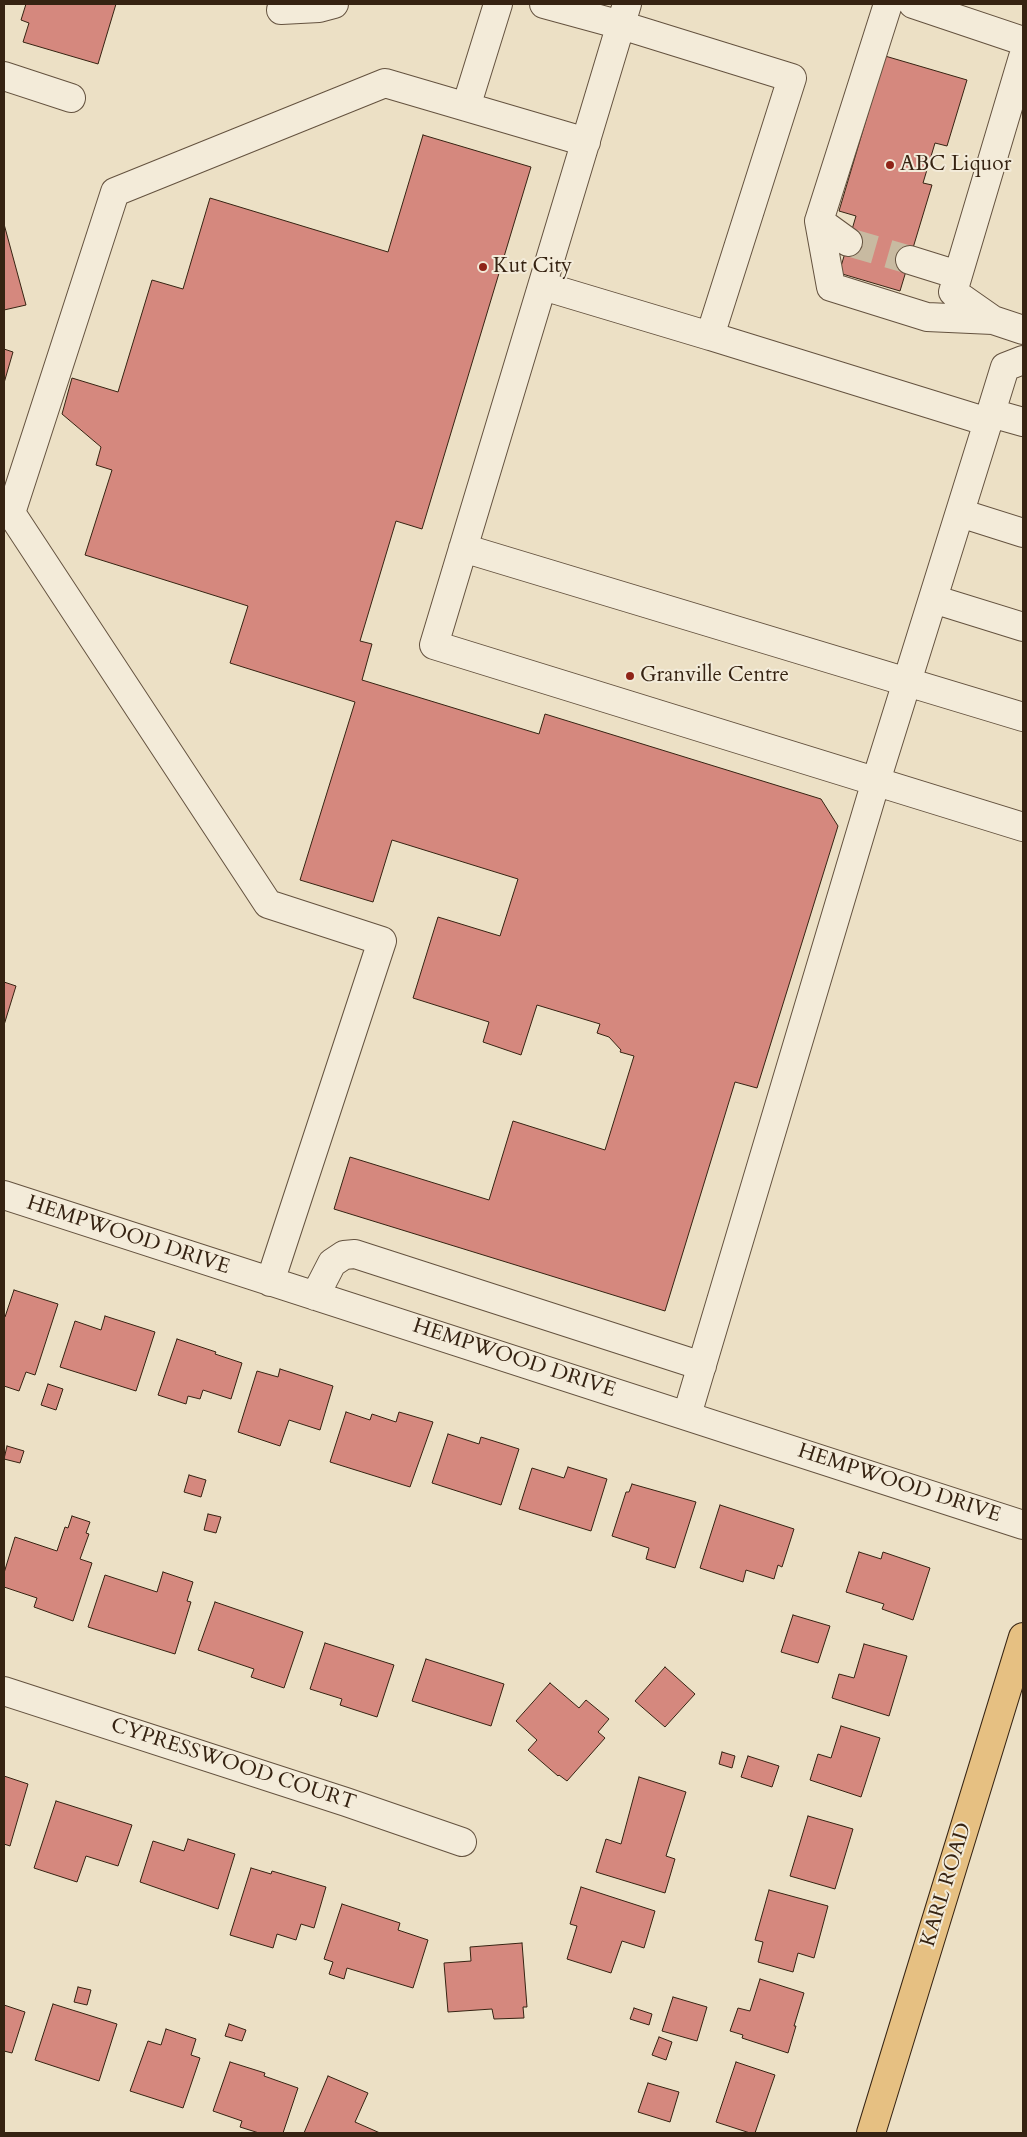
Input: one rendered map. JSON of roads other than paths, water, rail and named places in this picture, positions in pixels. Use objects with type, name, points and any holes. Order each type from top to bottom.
[{"type":"main road","name":"KARL ROAD","points":[[871,2133],[1023,1637]]},
{"type":"street","points":[[281,10],[319,8],[334,4]]},
{"type":"street","points":[[466,107],[498,4]]},
{"type":"street","points":[[544,4],[624,14],[792,78],[710,336]]},
{"type":"street","points":[[888,4],[819,221],[831,287],[927,317],[993,320],[1023,330]]},
{"type":"street","points":[[913,4],[1023,41]]},
{"type":"street","points":[[624,14],[434,645],[1023,827]]},
{"type":"street","points":[[993,320],[953,292],[1023,58]]},
{"type":"street","points":[[4,76],[71,98]]},
{"type":"street","points":[[270,1282],[382,941],[268,904],[11,513],[115,192],[385,83],[586,142]]},
{"type":"street","points":[[819,221],[848,242]]},
{"type":"street","points":[[910,260],[958,275]]},
{"type":"street","points":[[543,286],[990,417],[1023,422]]},
{"type":"street","points":[[687,1416],[876,781],[1005,367],[1023,360]]},
{"type":"street","points":[[960,513],[1023,533]]},
{"type":"street","points":[[463,548],[1023,717]]},
{"type":"street","points":[[933,599],[1023,627]]},
{"type":"street","name":"HEMPWOOD DRIVE","points":[[4,1195],[1023,1525]]},
{"type":"street","points":[[315,1296],[332,1263],[344,1255],[355,1254],[702,1366]]},
{"type":"street","name":"CYPRESSWOOD COURT","points":[[4,1691],[327,1795],[462,1842]]},
{"type":"tunnel","points":[[848,242],[910,260]]},
{"type":"place","name":"ABC Liquor","points":[[890,165]]},
{"type":"place","name":"Kut City","points":[[483,267]]},
{"type":"place","name":"Granville Centre","points":[[630,676]]}]
